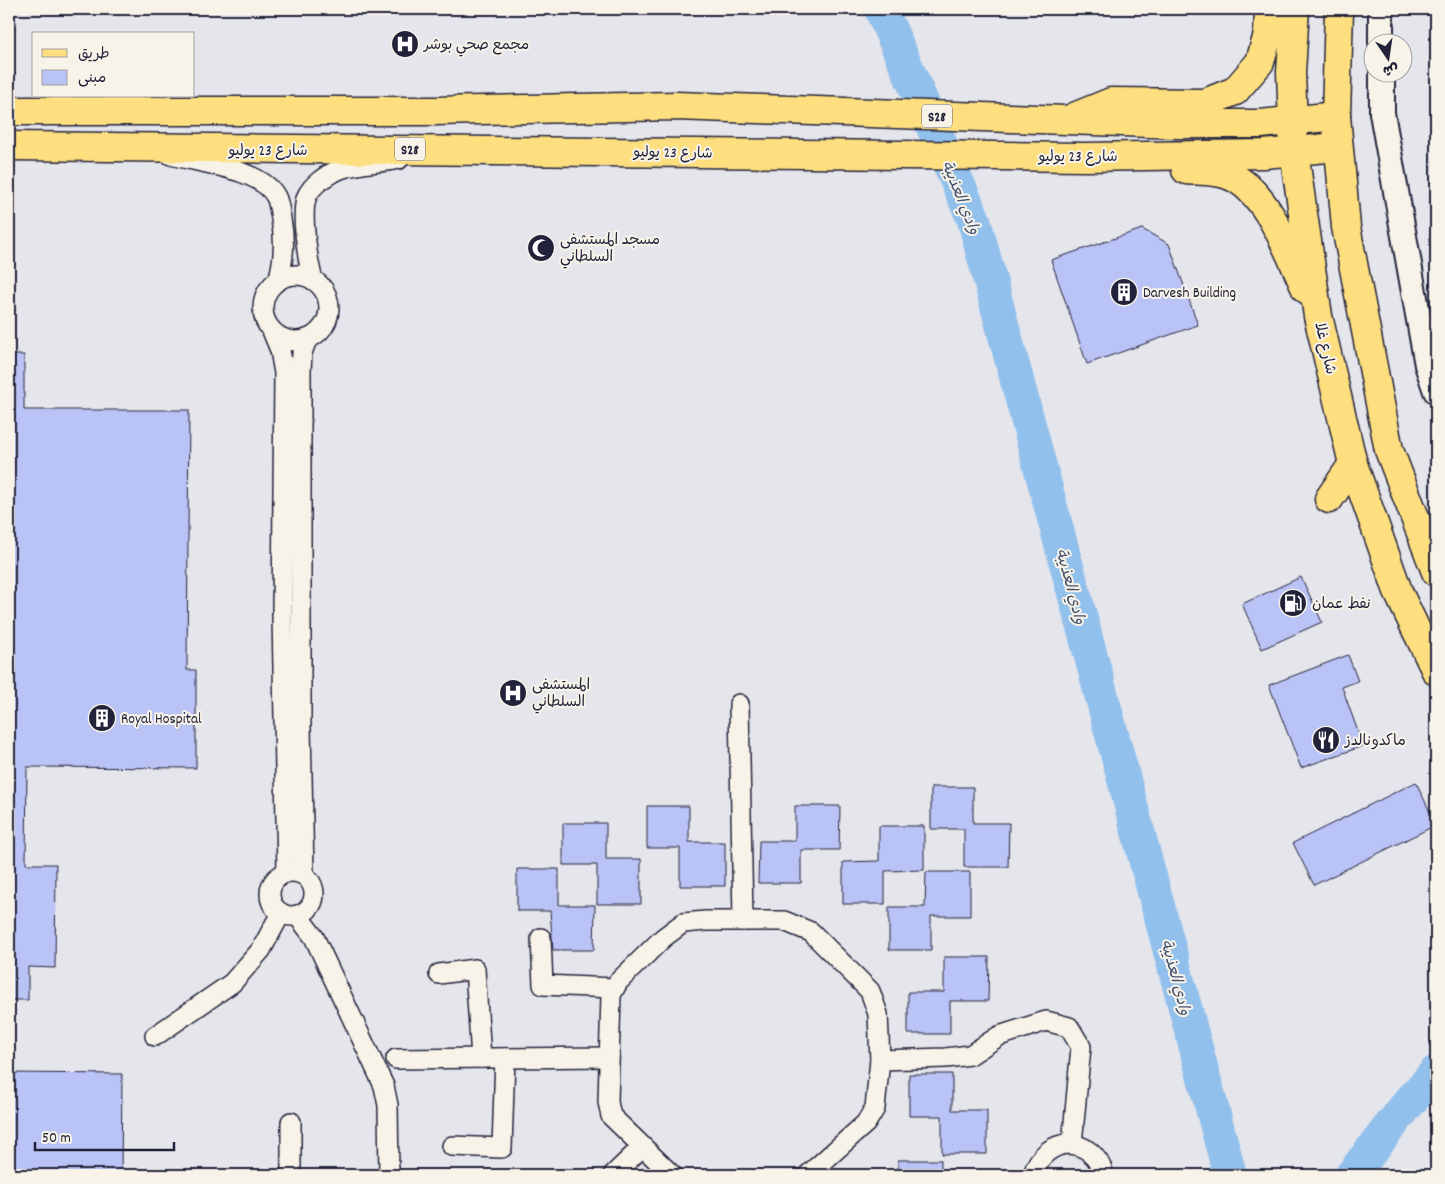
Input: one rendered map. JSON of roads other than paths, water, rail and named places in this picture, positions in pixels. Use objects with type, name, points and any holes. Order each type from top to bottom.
[{"type":"main road","points":[[1064,120],[1111,102],[1205,103],[1235,91],[1260,62],[1268,34],[1269,9]]},
{"type":"main road","name":"شارع غلا","points":[[1295,9],[1292,72],[1294,152],[1318,316],[1353,464],[1400,594],[1436,671]]},
{"type":"main road","points":[[1339,9],[1336,116],[1346,227],[1389,450],[1436,572]]},
{"type":"main road","name":"S28","points":[[9,111],[435,110],[676,106],[1064,120],[1252,124],[1336,116]]},
{"type":"main road","name":"شارع 23 يوليو","points":[[9,146],[1056,156],[1294,152],[1338,147]]},
{"type":"main road","points":[[1056,156],[1077,166],[1214,172],[1228,175],[1243,183],[1270,216],[1318,316]]},
{"type":"main road","points":[[1329,499],[1353,464]]},
{"type":"street","points":[[1381,9],[1382,32]]},
{"type":"street","points":[[1382,82],[1382,113],[1427,365],[1436,391]]},
{"type":"street","points":[[146,148],[242,172],[264,181],[277,197],[283,230],[283,265],[278,280],[267,292],[263,308],[268,326],[273,333],[284,373],[282,616],[296,874]]},
{"type":"street","points":[[273,333],[290,341],[307,339],[323,328],[329,309],[327,298],[322,288],[314,280],[308,263],[305,228],[306,198],[313,186],[338,170],[460,149]]},
{"type":"street","points":[[278,280],[296,275],[314,280]]},
{"type":"street","points":[[296,874],[301,727],[300,371],[302,353],[307,339]]},
{"type":"street","points":[[738,704],[743,921]]},
{"type":"street","points":[[156,1036],[232,983],[289,914],[309,908],[314,896],[312,883],[296,874],[276,879],[270,892],[273,905],[289,914],[314,937],[384,1086],[388,1105],[389,1175]]},
{"type":"street","points":[[672,1175],[611,1116],[608,1102],[609,1057],[611,995],[614,988],[663,938],[683,923],[784,921],[811,932],[870,991],[878,1014],[880,1060],[875,1108],[866,1123],[808,1175]]},
{"type":"street","points":[[541,938],[543,985],[614,988]]},
{"type":"street","points":[[439,974],[475,969],[481,1058]]},
{"type":"street","points":[[880,1060],[946,1058],[970,1055],[999,1036],[1046,1020],[1068,1027],[1081,1047],[1072,1144]]},
{"type":"street","points":[[396,1059],[609,1057]]},
{"type":"street","points":[[452,1146],[502,1148],[505,1058]]},
{"type":"street","points":[[291,1122],[291,1175]]},
{"type":"street","points":[[1033,1175],[1036,1165],[1050,1148],[1072,1144],[1084,1147],[1094,1154],[1101,1165],[1104,1175]]},
{"type":"street","points":[[613,1175],[642,1147]]},
{"type":"waterway","name":"وادي العذيبة","points":[[881,9],[974,220],[1230,1175]]},
{"type":"waterway","name":"وادي العذيبة","points":[[1352,1175],[1406,1106],[1436,1072]]},
{"type":"place","name":"مجمع صحي بوشر","points":[[405,44]]},
{"type":"place","name":"مسجد المستشفى السلطاني","points":[[541,248]]},
{"type":"place","name":"Darvesh Building","points":[[1124,292]]},
{"type":"place","name":"نفط عمان","points":[[1293,603]]},
{"type":"place","name":"المستشفى السلطاني","points":[[513,693]]},
{"type":"place","name":"Royal Hospital","points":[[102,718]]},
{"type":"place","name":"ماكدونالدز","points":[[1326,740]]}]
